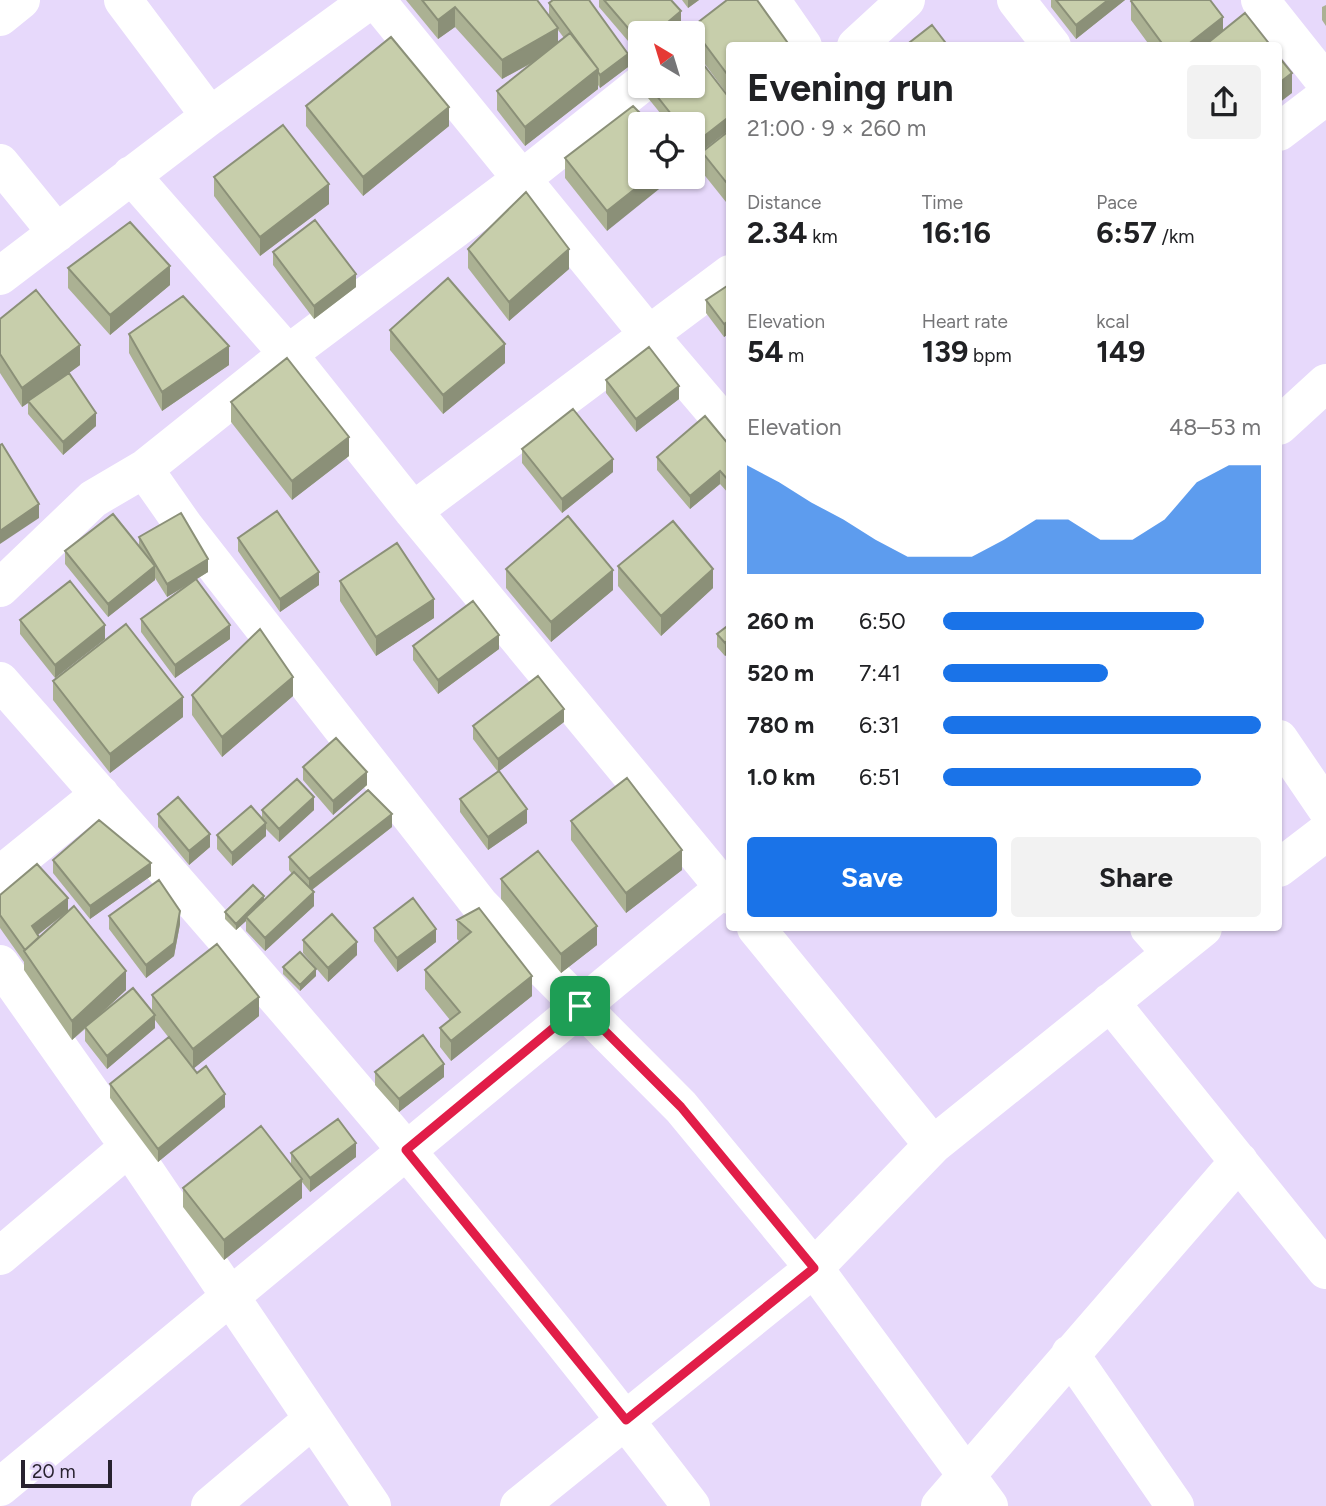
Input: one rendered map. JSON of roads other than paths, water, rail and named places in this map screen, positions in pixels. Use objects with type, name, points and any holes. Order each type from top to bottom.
[{"type":"street","points":[[0,17],[21,0]]},
{"type":"street","points":[[123,0],[209,116]]},
{"type":"street","points":[[0,276],[209,116],[370,0]]},
{"type":"street","points":[[376,0],[726,425]]},
{"type":"street","points":[[860,42],[906,0]]},
{"type":"street","points":[[1016,0],[1049,42]]},
{"type":"street","points":[[1260,0],[1326,83]]},
{"type":"street","points":[[751,3],[798,42]]},
{"type":"street","points":[[0,588],[93,499],[144,469],[288,354],[523,178],[628,95]]},
{"type":"street","points":[[1282,130],[1326,96]]},
{"type":"street","points":[[0,163],[57,233]]},
{"type":"street","points":[[131,175],[288,354],[413,511],[726,887]]},
{"type":"street","points":[[413,511],[726,277]]},
{"type":"street","points":[[1282,423],[1326,383]]},
{"type":"street","points":[[144,469],[184,526],[480,905],[681,1107],[814,1268],[989,1506]]},
{"type":"street","points":[[0,681],[336,1065],[626,1420],[691,1506]]},
{"type":"street","points":[[1282,743],[1326,808]]},
{"type":"street","points":[[0,875],[100,794]]},
{"type":"street","points":[[1282,866],[1326,832]]},
{"type":"street","points":[[0,1487],[580,1006],[726,891]]},
{"type":"street","points":[[758,931],[933,1145]]},
{"type":"street","points":[[519,1506],[814,1268],[933,1145],[1110,1002],[1160,940],[1192,931]]},
{"type":"street","points":[[0,964],[129,1147],[372,1506]]},
{"type":"street","points":[[1110,1002],[1326,1270]]},
{"type":"street","points":[[0,1255],[129,1147]]},
{"type":"street","points":[[940,1506],[1239,1161]]},
{"type":"street","points":[[1070,1354],[1175,1506]]},
{"type":"street","points":[[210,1506],[313,1419]]}]
